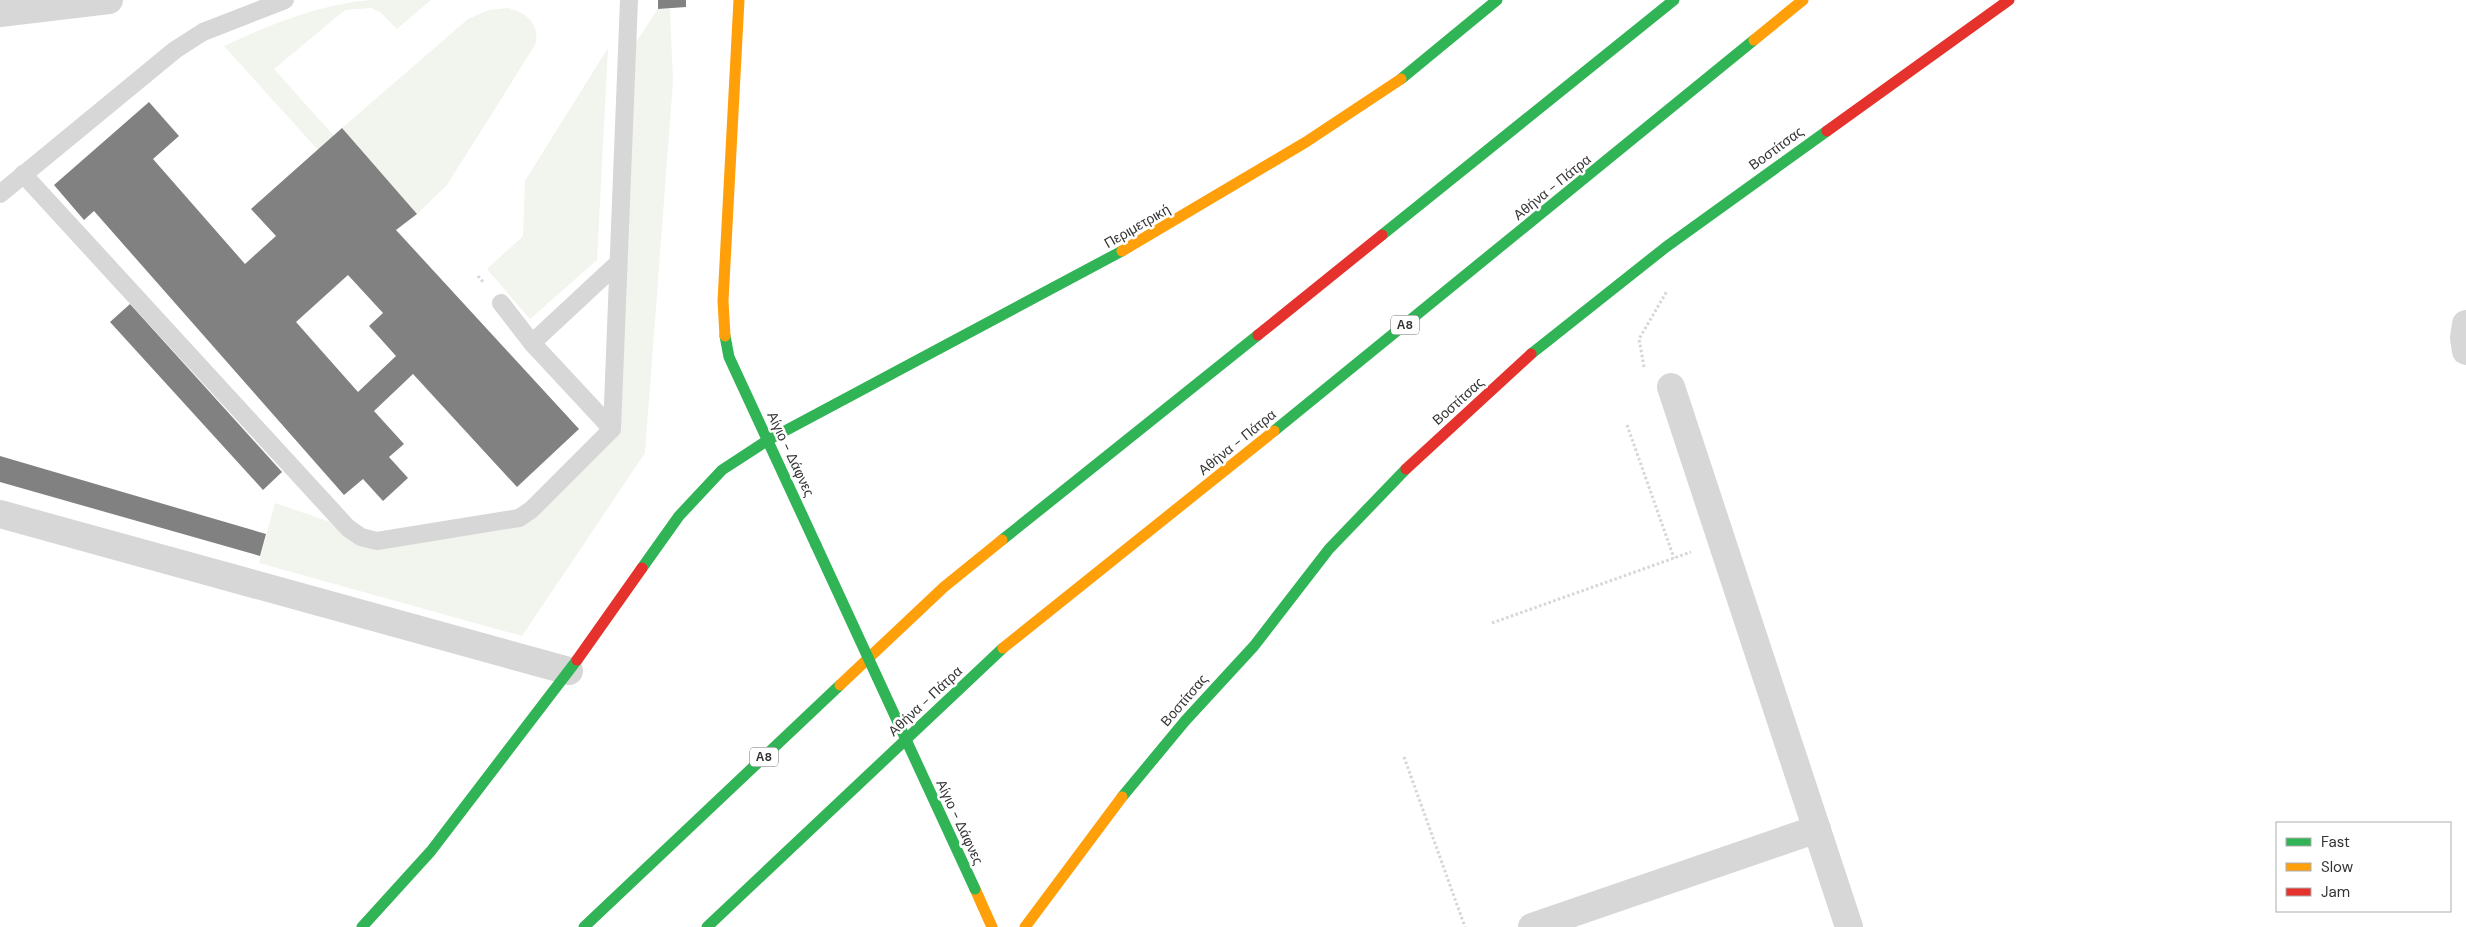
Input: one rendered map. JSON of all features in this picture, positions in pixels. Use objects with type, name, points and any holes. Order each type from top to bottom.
[{"type":"main road","name":"Αίγιο - Δάφνες","points":[[739,0],[723,301],[724,329],[730,357],[992,927]]},
{"type":"main road","name":"Περιμετρική","points":[[362,927],[431,851],[569,671],[679,516],[722,470],[768,440],[1112,258],[1244,182],[1382,92],[1497,0]]},
{"type":"main road","name":"Α8","points":[[584,927],[944,587],[1674,0]]},
{"type":"main road","name":"Αθήνα - Πάτρα","points":[[707,927],[1004,646],[1403,327],[1803,0]]},
{"type":"main road","name":"Βοστίτσας","points":[[1025,927],[1118,802],[1185,721],[1254,646],[1329,549],[1380,495],[1537,349],[1666,247],[2009,0]]},
{"type":"street","points":[[0,13],[109,0]]},
{"type":"street","points":[[2466,324],[2466,350]]},
{"type":"street","points":[[1672,387],[1848,927]]},
{"type":"street","points":[[0,514],[569,671]]},
{"type":"street","points":[[1532,927],[1816,829]]},
{"type":"lane","points":[[0,194],[175,50],[202,32],[285,0]]},
{"type":"lane","points":[[23,174],[348,528],[361,536],[377,541],[518,518],[531,510],[612,429],[629,0]]},
{"type":"lane","points":[[532,343],[618,263]]},
{"type":"lane","points":[[501,303],[532,343],[612,429]]},
{"type":"path","points":[[1645,375],[1639,339],[1675,278],[1666,247]]},
{"type":"path","points":[[1627,425],[1674,558]]},
{"type":"path","points":[[1492,623],[1722,542]]},
{"type":"path","points":[[1404,757],[1464,927]]},
{"type":"shaded area","points":[[370,0],[431,0],[397,29],[380,12],[371,8],[345,10],[274,69],[334,136],[318,150],[224,46],[259,30],[313,11]]},
{"type":"shaded area","points":[[508,8],[521,13],[530,20],[536,31],[535,45],[447,185],[417,214],[342,128],[468,19],[489,10]]},
{"type":"shaded area","points":[[658,9],[670,9],[673,81],[645,453],[522,636],[259,563],[275,503],[348,528],[361,537],[507,521],[612,429],[626,57]]},
{"type":"shaded area","points":[[608,48],[597,260],[530,319],[487,269],[523,236],[525,181]]},
{"type":"building","points":[[658,0],[686,0],[686,7],[658,9]]},
{"type":"building","points":[[149,102],[179,136],[153,159],[245,264],[276,236],[251,209],[342,128],[417,214],[396,230],[579,429],[517,487],[413,374],[374,411],[404,444],[389,457],[408,478],[383,501],[363,479],[344,495],[94,211],[84,220],[54,185]],"holes":[[[348,275],[383,313],[369,326],[396,356],[358,392],[296,322]]]},
{"type":"building","points":[[130,304],[282,472],[263,490],[110,322]]},
{"type":"building","points":[[0,456],[266,534],[260,556],[0,482]]},
{"type":"traffic: fast","points":[[1401,79],[1497,0]]},
{"type":"traffic: fast","points":[[1382,235],[1674,0]]},
{"type":"traffic: fast","points":[[1274,431],[1754,40]]},
{"type":"traffic: fast","points":[[1531,354],[1666,247],[1827,131]]},
{"type":"traffic: fast","points":[[642,568],[679,516],[722,470],[768,440],[1122,251]]},
{"type":"traffic: fast","points":[[1002,540],[1258,335]]},
{"type":"traffic: fast","points":[[725,336],[729,357],[816,545]]},
{"type":"traffic: fast","points":[[1122,797],[1185,721],[1254,646],[1329,549],[1406,469]]},
{"type":"traffic: fast","points":[[816,545],[975,889]]},
{"type":"traffic: fast","points":[[707,927],[1003,648]]},
{"type":"traffic: fast","points":[[362,927],[431,851],[577,660]]},
{"type":"traffic: fast","points":[[584,927],[840,685]]},
{"type":"traffic: slow","points":[[725,336],[723,301],[739,0]]},
{"type":"traffic: slow","points":[[1754,40],[1803,0]]},
{"type":"traffic: slow","points":[[1122,251],[1306,142],[1401,79]]},
{"type":"traffic: slow","points":[[1003,648],[1274,431]]},
{"type":"traffic: slow","points":[[840,685],[944,587],[1002,540]]},
{"type":"traffic: slow","points":[[1025,927],[1122,797]]},
{"type":"traffic: slow","points":[[975,889],[992,927]]},
{"type":"traffic: jam","points":[[1827,131],[2009,0]]},
{"type":"traffic: jam","points":[[1258,335],[1382,235]]},
{"type":"traffic: jam","points":[[1406,469],[1531,354]]},
{"type":"traffic: jam","points":[[577,660],[642,568]]}]
